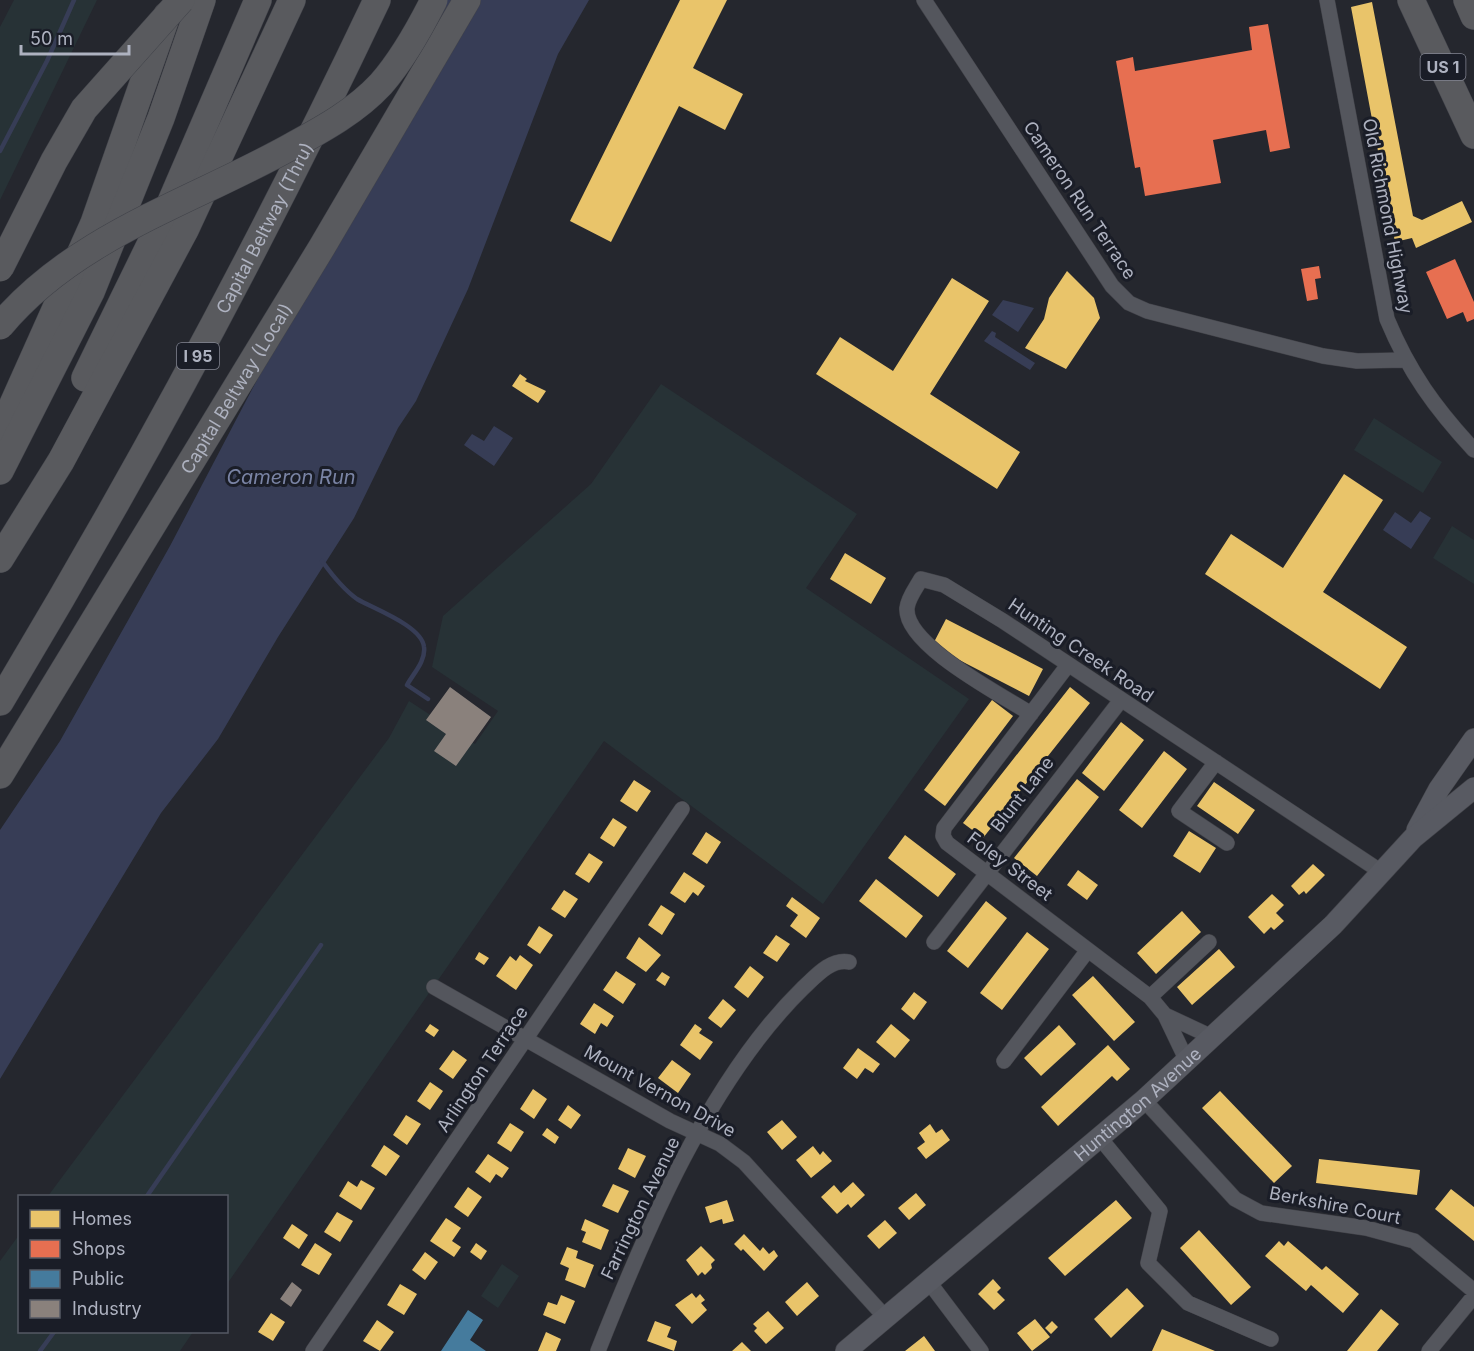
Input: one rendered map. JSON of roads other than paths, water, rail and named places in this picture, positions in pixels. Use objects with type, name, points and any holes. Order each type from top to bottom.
[{"type":"highway","points":[[0,433],[94,223],[172,0]]},
{"type":"highway","points":[[0,267],[68,135],[84,109],[181,0]]},
{"type":"highway","points":[[0,471],[91,292],[153,140],[202,0]]},
{"type":"highway","points":[[0,539],[62,425],[170,204],[258,0]]},
{"type":"highway","points":[[0,559],[61,461],[185,230],[292,0]]},
{"type":"highway","name":"Capital Beltway (Thru)","points":[[0,702],[182,386],[265,230],[377,0]]},
{"type":"highway","points":[[0,326],[40,284],[87,250],[272,157],[342,117],[380,85],[398,63],[434,0]]},
{"type":"highway","name":"Capital Beltway (Local)","points":[[0,775],[450,33],[467,0]]},
{"type":"highway","points":[[450,33],[480,0]]},
{"type":"highway","name":"US 1","points":[[1411,0],[1474,135]]},
{"type":"highway","points":[[1467,0],[1474,16]]},
{"type":"highway","points":[[1472,0],[1474,16]]},
{"type":"main road","name":"Huntington Avenue","points":[[1413,838],[1439,789],[1474,739]]},
{"type":"main road","name":"Huntington Avenue","points":[[846,1351],[1144,1100],[1333,925],[1413,838],[1474,788]]},
{"type":"street","name":"Cameron Run Terrace","points":[[924,0],[1112,286],[1129,303],[1147,311],[1323,356],[1357,361],[1404,360]]},
{"type":"street","name":"Old Richmond Highway","points":[[1327,0],[1387,320],[1404,360],[1426,394],[1474,450]]},
{"type":"street","name":"Hunting Creek Road","points":[[1030,714],[928,647],[911,627],[907,609],[921,579],[945,585],[1383,873]]},
{"type":"street","name":"Foley Street","points":[[1068,665],[944,828],[944,836],[947,843],[985,873],[1150,997],[1165,1015],[1186,1059]]},
{"type":"street","name":"Blunt Lane","points":[[934,942],[985,873],[1121,700]]},
{"type":"street","points":[[1216,762],[1179,811],[1227,843]]},
{"type":"street","name":"Arlington Terrace","points":[[313,1351],[682,809]]},
{"type":"street","points":[[1150,997],[1209,942]]},
{"type":"street","points":[[1004,1061],[1088,950]]},
{"type":"street","name":"Farrington Avenue","points":[[598,1351],[624,1286],[715,1101],[762,1032],[818,974],[831,965],[849,962]]},
{"type":"street","name":"Mount Vernon Drive","points":[[434,987],[670,1121],[720,1144],[744,1162],[886,1318]]},
{"type":"street","name":"Foley Street","points":[[1165,1015],[1212,1036]]},
{"type":"street","name":"Berkshire Court","points":[[1144,1100],[1235,1199],[1261,1213],[1366,1227],[1413,1241],[1474,1291]]},
{"type":"street","points":[[1100,1138],[1160,1211],[1148,1263],[1188,1304],[1271,1339]]},
{"type":"street","points":[[929,1282],[981,1351]]},
{"type":"street","points":[[1429,1351],[1474,1296]]},
{"type":"water","name":"Cameron Run","points":[[447,0],[589,0],[558,54],[468,289],[416,401],[398,428],[354,518],[278,637],[218,739],[161,813],[0,1079],[0,830],[60,741],[170,546],[269,357]]},
{"type":"water","points":[[1003,300],[1034,308],[1018,332],[992,315]]},
{"type":"water","points":[[992,331],[996,333],[995,337],[1035,363],[1030,370],[984,341]]},
{"type":"water","points":[[494,426],[513,438],[494,466],[464,445],[472,434],[484,441]]},
{"type":"water","points":[[1420,511],[1431,518],[1411,549],[1383,530],[1395,512],[1411,523]]},
{"type":"waterway","points":[[0,151],[47,61],[74,0]]},
{"type":"waterway","points":[[322,561],[338,582],[357,599],[406,625],[421,639],[424,647],[423,657],[407,685],[428,699]]},
{"type":"waterway","points":[[148,1195],[321,945]]},
{"type":"waterway","points":[[40,1351],[53,1333]]}]
